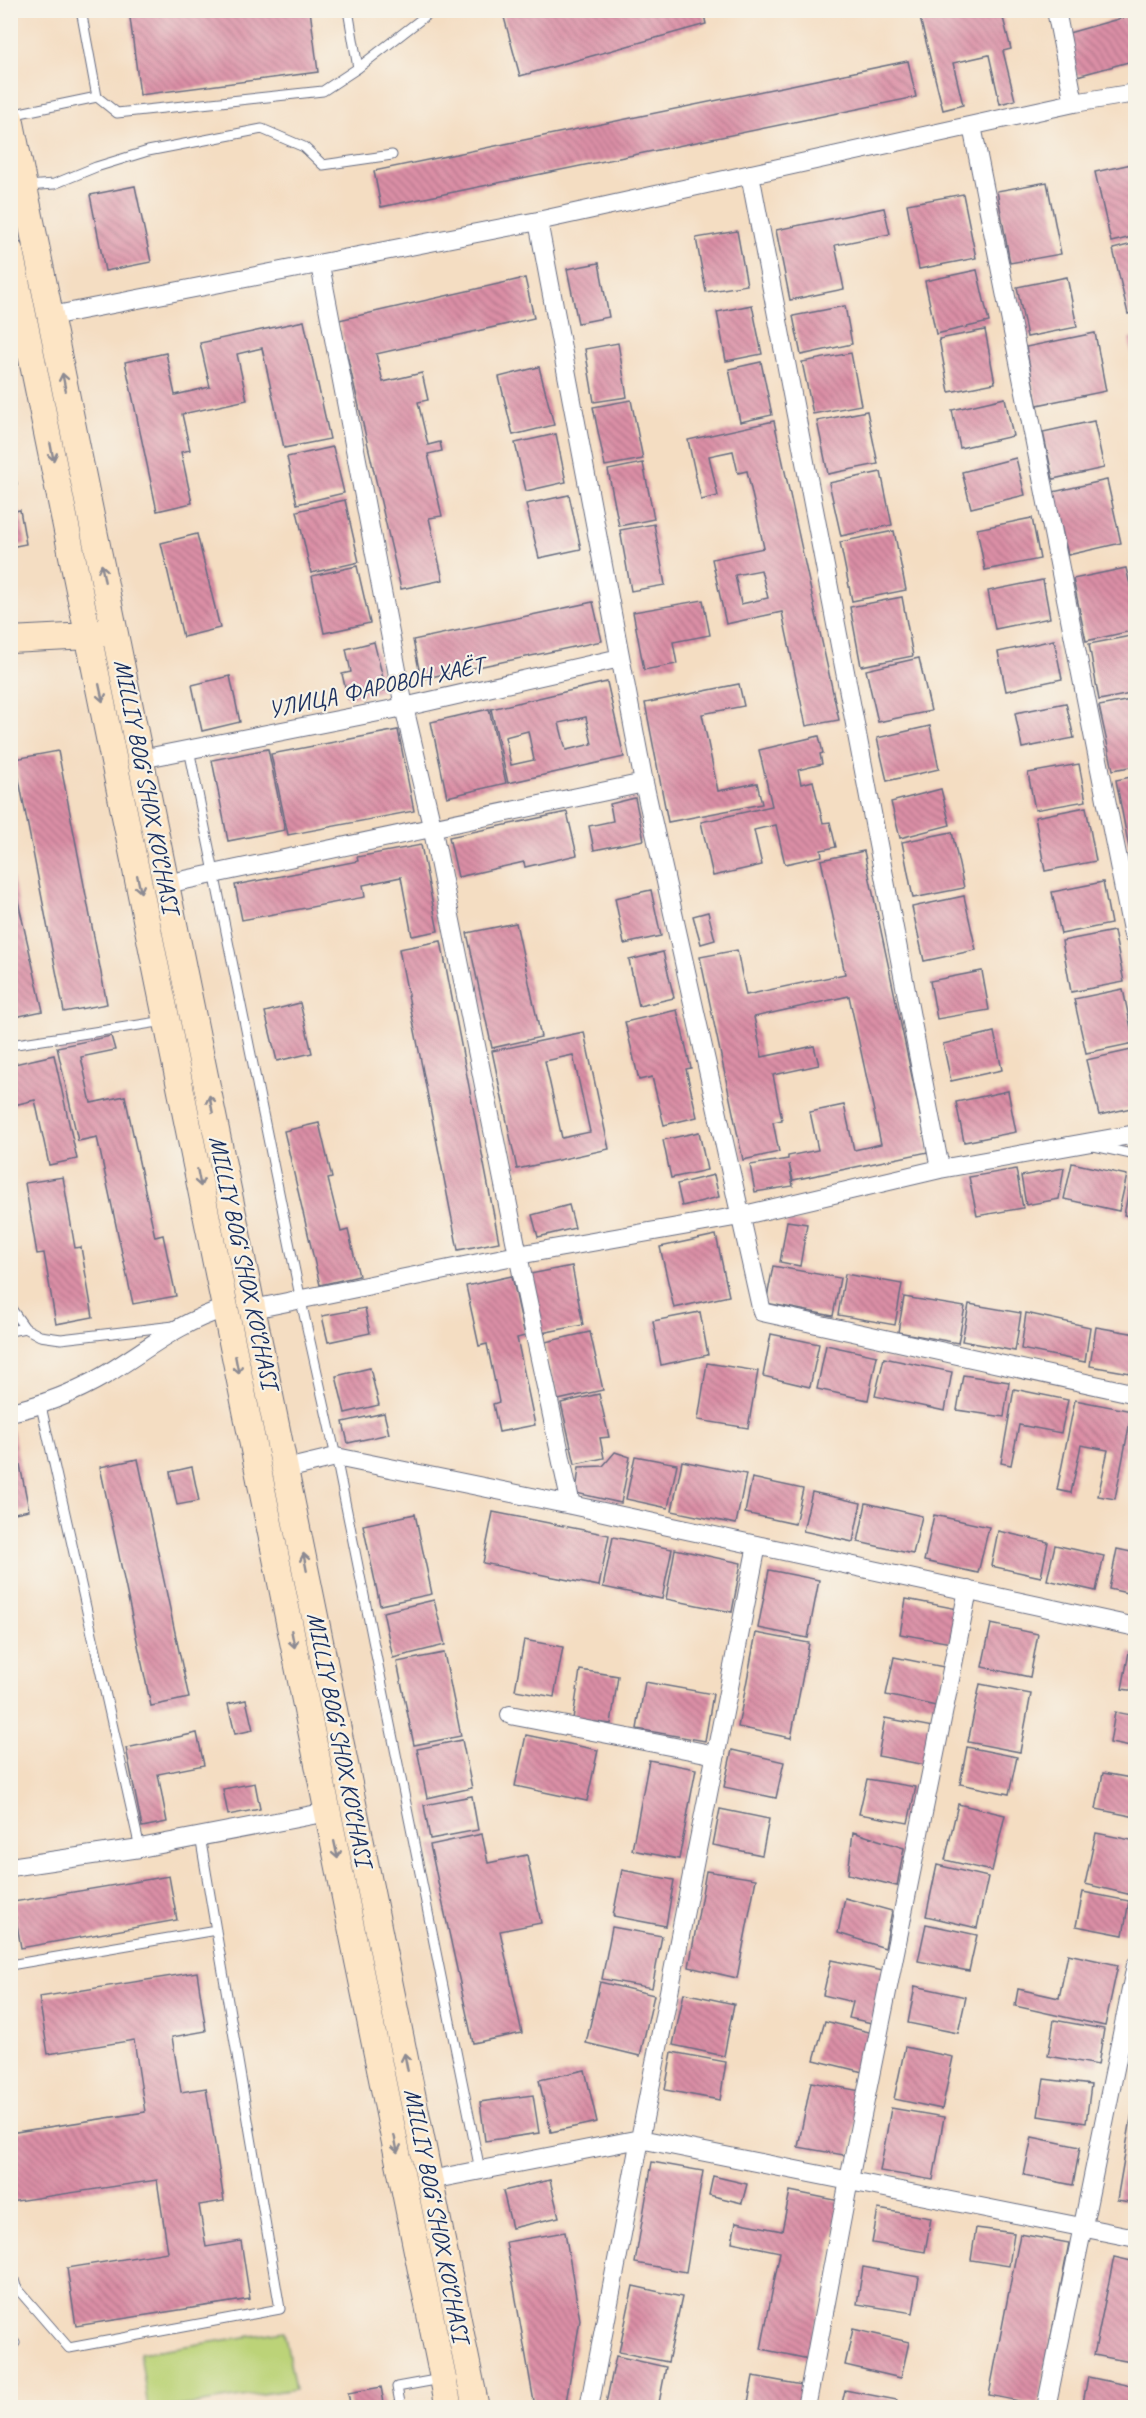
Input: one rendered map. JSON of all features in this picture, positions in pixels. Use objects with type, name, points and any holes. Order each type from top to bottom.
[{"type":"main road","name":"MILLIY BOG‘ SHOX KO‘CHASI","points":[[10,116],[476,2408]]},
{"type":"main road","name":"MILLIY BOG‘ SHOX KO‘CHASI","points":[[10,251],[20,349],[89,636],[449,2408]]},
{"type":"main road","points":[[10,640],[89,636],[115,630]]},
{"type":"main road","points":[[288,1611],[313,1604]]},
{"type":"main road","points":[[404,2185],[430,2180]]},
{"type":"street","points":[[1056,10],[1074,103]]},
{"type":"street","points":[[51,316],[538,221],[1074,103],[1129,94],[1136,97]]},
{"type":"street","points":[[972,126],[1135,938]]},
{"type":"street","points":[[750,174],[940,1169]]},
{"type":"street","points":[[538,221],[644,783],[762,1312],[1136,1394]]},
{"type":"street","points":[[320,265],[404,707],[432,826],[571,1505]]},
{"type":"street","name":"УЛИЦА ФАРОВОН ХАЁТ","points":[[141,759],[404,707],[620,658]]},
{"type":"street","points":[[166,884],[644,783]]},
{"type":"street","points":[[253,1309],[302,1301],[518,1255],[741,1216],[940,1169],[1136,1134]]},
{"type":"street","points":[[10,1412],[41,1406],[103,1376],[180,1326],[226,1308]]},
{"type":"street","points":[[286,1469],[336,1457],[571,1505],[1136,1627]]},
{"type":"street","points":[[589,2408],[757,1545]]},
{"type":"street","points":[[806,2408],[849,2180],[968,1590]]},
{"type":"street","points":[[510,1715],[716,1755]]},
{"type":"street","points":[[10,1867],[140,1848],[328,1812]]},
{"type":"street","points":[[1047,2408],[1136,1965]]},
{"type":"street","points":[[430,2180],[640,2139],[1136,2238]]},
{"type":"lane","points":[[81,10],[97,97],[117,114],[323,91],[358,68],[433,10]]},
{"type":"lane","points":[[348,10],[358,68]]},
{"type":"lane","points":[[10,116],[97,97]]},
{"type":"lane","points":[[25,186],[54,184],[96,167],[148,151],[262,129],[304,147],[323,165],[392,155]]},
{"type":"lane","points":[[189,749],[336,1457],[480,2170]]},
{"type":"lane","points":[[10,1045],[167,1020]]},
{"type":"lane","points":[[1081,1142],[1136,1155]]},
{"type":"lane","points":[[10,1307],[25,1328],[40,1336],[61,1338],[180,1326]]},
{"type":"lane","points":[[10,1331],[25,1328]]},
{"type":"lane","points":[[41,1406],[140,1848]]},
{"type":"lane","points":[[10,2265],[16,2287],[69,2348],[280,2309],[200,1836]]},
{"type":"lane","points":[[10,1965],[216,1930]]},
{"type":"lane","points":[[401,2408],[397,2387],[444,2379]]},
{"type":"green space","points":[[284,2331],[295,2389],[175,2407],[148,2407],[140,2353]]},
{"type":"building","points":[[129,10],[310,10],[318,72],[140,95]]},
{"type":"building","points":[[502,10],[703,10],[706,24],[520,76]]},
{"type":"building","points":[[918,10],[1001,10],[1011,49],[1003,51],[1015,100],[1000,104],[989,55],[953,63],[963,105],[943,110]]},
{"type":"building","points":[[1136,14],[1136,60],[1077,76],[1065,34]]},
{"type":"building","points":[[908,61],[916,97],[381,207],[374,171]]},
{"type":"building","points":[[1136,163],[1136,236],[1111,242],[1095,172]]},
{"type":"building","points":[[1047,182],[1061,254],[1010,263],[997,191]]},
{"type":"building","points":[[135,186],[151,262],[105,271],[90,195]]},
{"type":"building","points":[[963,194],[976,258],[919,269],[907,204]]},
{"type":"building","points":[[884,208],[890,234],[835,245],[844,289],[790,300],[776,230]]},
{"type":"building","points":[[737,231],[747,285],[706,292],[696,238]]},
{"type":"building","points":[[1136,243],[1136,312],[1128,314],[1113,249]]},
{"type":"building","points":[[599,263],[609,317],[578,323],[567,269]]},
{"type":"building","points":[[977,270],[989,322],[936,334],[925,281]]},
{"type":"building","points":[[1067,277],[1077,327],[1027,337],[1017,287]]},
{"type":"building","points":[[525,278],[534,318],[376,354],[383,382],[422,373],[428,400],[418,402],[428,445],[440,442],[442,451],[428,454],[442,516],[429,518],[443,580],[401,589],[339,320]]},
{"type":"building","points":[[752,305],[762,354],[726,361],[717,312]]},
{"type":"building","points":[[845,306],[852,344],[801,355],[793,316]]},
{"type":"building","points":[[304,321],[330,439],[284,448],[262,348],[237,354],[247,400],[182,414],[190,450],[181,452],[192,503],[157,511],[125,362],[166,353],[175,395],[210,387],[200,343]]},
{"type":"building","points":[[985,330],[995,383],[949,392],[939,339]]},
{"type":"building","points":[[1095,333],[1106,391],[1037,405],[1026,347]]},
{"type":"building","points":[[1136,337],[1136,367],[1134,367],[1129,339]]},
{"type":"building","points":[[618,343],[627,397],[594,402],[585,349]]},
{"type":"building","points":[[851,353],[861,405],[813,414],[802,362]]},
{"type":"building","points":[[761,362],[772,415],[740,422],[729,369]]},
{"type":"building","points":[[539,367],[554,425],[513,435],[499,377]]},
{"type":"building","points":[[1005,398],[1013,436],[960,448],[952,410]]},
{"type":"building","points":[[631,400],[643,459],[605,466],[593,407]]},
{"type":"building","points":[[867,411],[878,464],[828,474],[817,421]]},
{"type":"building","points":[[774,421],[839,720],[806,726],[782,612],[726,624],[712,559],[764,548],[747,471],[738,473],[733,451],[709,456],[718,496],[701,500],[688,440]],"holes":[[[761,570],[768,598],[741,604],[735,575]]]},
{"type":"building","points":[[1094,421],[1104,468],[1053,479],[1043,432]]},
{"type":"building","points":[[556,434],[566,482],[526,491],[515,443]]},
{"type":"building","points":[[333,447],[344,493],[297,504],[287,457]]},
{"type":"building","points":[[10,456],[17,484],[10,485]]},
{"type":"building","points":[[1016,458],[1025,495],[971,508],[962,472]]},
{"type":"building","points":[[643,463],[654,519],[619,526],[608,470]]},
{"type":"building","points":[[881,472],[892,525],[841,536],[829,483]]},
{"type":"building","points":[[1107,480],[1121,543],[1068,555],[1053,492]]},
{"type":"building","points":[[569,495],[581,549],[539,558],[526,504]]},
{"type":"building","points":[[345,500],[359,562],[311,573],[297,511]]},
{"type":"building","points":[[20,510],[26,544],[10,547],[10,512]]},
{"type":"building","points":[[1032,518],[1040,559],[985,570],[977,529]]},
{"type":"building","points":[[654,524],[665,585],[631,591],[620,530]]},
{"type":"building","points":[[894,531],[906,590],[852,601],[840,542]]},
{"type":"building","points":[[197,534],[220,628],[183,637],[161,543]]},
{"type":"building","points":[[357,566],[370,623],[324,633],[312,576]]},
{"type":"building","points":[[1126,568],[1136,609],[1136,630],[1086,641],[1073,579]]},
{"type":"building","points":[[1043,580],[1050,618],[995,629],[988,591]]},
{"type":"building","points":[[902,597],[913,656],[861,666],[850,607]]},
{"type":"building","points":[[703,600],[710,635],[673,642],[677,664],[644,670],[633,612]]},
{"type":"building","points":[[593,602],[602,641],[421,679],[413,640]]},
{"type":"building","points":[[1136,635],[1136,693],[1099,700],[1089,644]]},
{"type":"building","points":[[1054,640],[1062,679],[1006,691],[998,652]]},
{"type":"building","points":[[374,642],[386,690],[348,699],[342,674],[351,672],[346,649]]},
{"type":"building","points":[[919,658],[931,711],[878,722],[866,670]]},
{"type":"building","points":[[230,676],[240,722],[202,731],[192,685]]},
{"type":"building","points":[[607,682],[624,757],[508,783],[491,709]],"holes":[[[586,717],[592,744],[566,750],[559,723]],[[528,731],[534,760],[511,765],[505,737]]]},
{"type":"building","points":[[739,684],[744,706],[702,714],[718,791],[757,783],[762,804],[668,822],[645,703]]},
{"type":"building","points":[[1136,699],[1136,766],[1113,770],[1099,706]]},
{"type":"building","points":[[1066,703],[1074,738],[1022,748],[1015,713]]},
{"type":"building","points":[[489,709],[506,783],[447,797],[431,722]]},
{"type":"building","points":[[930,726],[939,769],[887,781],[877,738]]},
{"type":"building","points":[[398,730],[414,811],[288,835],[271,754]]},
{"type":"building","points":[[819,736],[823,753],[820,754],[822,764],[798,770],[801,784],[813,781],[823,823],[830,822],[836,847],[821,850],[822,856],[785,864],[776,825],[754,830],[762,865],[713,876],[701,822],[772,806],[759,750]]},
{"type":"building","points":[[268,749],[285,830],[228,841],[212,760]]},
{"type":"building","points":[[58,751],[107,1004],[64,1012],[15,759]]},
{"type":"building","points":[[1079,764],[1086,801],[1035,810],[1028,773]]},
{"type":"building","points":[[1136,776],[1136,847],[1129,848],[1116,780]]},
{"type":"building","points":[[941,789],[950,825],[900,838],[891,802]]},
{"type":"building","points":[[635,798],[644,840],[594,850],[589,826],[613,821],[610,804]]},
{"type":"building","points":[[1086,807],[1096,861],[1045,871],[1035,817]]},
{"type":"building","points":[[567,812],[577,855],[525,867],[524,862],[458,877],[449,837]]},
{"type":"building","points":[[952,832],[964,888],[913,898],[902,842]]},
{"type":"building","points":[[421,845],[438,931],[412,936],[401,877],[363,885],[365,897],[242,920],[235,885],[358,861],[357,857]]},
{"type":"building","points":[[864,851],[928,1152],[793,1180],[789,1164],[793,1186],[755,1192],[750,1165],[788,1159],[788,1156],[818,1150],[810,1112],[844,1105],[854,1150],[881,1144],[849,996],[754,1017],[762,1057],[814,1046],[819,1065],[773,1075],[782,1120],[773,1122],[779,1152],[743,1160],[700,957],[737,950],[746,995],[845,974],[821,860]]},
{"type":"building","points":[[1136,853],[1136,880],[1134,881],[1130,854]]},
{"type":"building","points":[[10,866],[43,1011],[10,1018]]},
{"type":"building","points":[[1103,882],[1111,924],[1061,934],[1052,892]]},
{"type":"building","points":[[651,890],[661,936],[624,944],[615,898]]},
{"type":"building","points":[[964,896],[976,950],[924,961],[912,907]]},
{"type":"building","points":[[708,912],[715,940],[701,944],[693,916]]},
{"type":"building","points":[[516,923],[541,1037],[492,1048],[467,933]]},
{"type":"building","points":[[1114,931],[1124,982],[1071,992],[1062,941]]},
{"type":"building","points":[[441,941],[499,1242],[458,1250],[399,949]]},
{"type":"building","points":[[663,952],[674,998],[639,1006],[629,960]]},
{"type":"building","points":[[982,971],[989,1010],[937,1019],[930,981]]},
{"type":"building","points":[[1123,989],[1134,1043],[1086,1053],[1074,999]]},
{"type":"building","points":[[300,1003],[312,1053],[277,1061],[265,1012]]},
{"type":"building","points":[[677,1010],[691,1068],[686,1069],[697,1117],[664,1125],[652,1077],[639,1080],[625,1022]]},
{"type":"building","points":[[584,1032],[609,1149],[517,1169],[492,1051]],"holes":[[[573,1055],[590,1132],[562,1138],[545,1061]]]},
{"type":"building","points":[[994,1032],[1002,1070],[951,1081],[943,1044]]},
{"type":"building","points":[[111,1036],[115,1050],[81,1057],[91,1103],[125,1096],[155,1237],[163,1235],[176,1296],[133,1304],[97,1137],[78,1141],[57,1047]]},
{"type":"building","points":[[1136,1049],[1136,1107],[1099,1115],[1086,1060]]},
{"type":"building","points":[[54,1055],[77,1159],[49,1165],[35,1100],[10,1106],[10,1065]]},
{"type":"building","points":[[1008,1091],[1016,1132],[964,1142],[956,1102]]},
{"type":"building","points":[[319,1123],[332,1178],[328,1179],[341,1232],[348,1230],[359,1276],[320,1285],[284,1131]]},
{"type":"building","points":[[699,1132],[707,1170],[671,1178],[663,1140]]},
{"type":"building","points":[[1072,1163],[1127,1175],[1119,1211],[1064,1199]]},
{"type":"building","points":[[1064,1168],[1059,1199],[1026,1205],[1021,1176]]},
{"type":"building","points":[[1016,1169],[1023,1208],[977,1216],[969,1177]]},
{"type":"building","points":[[1132,1174],[1136,1174],[1136,1218],[1124,1215]]},
{"type":"building","points":[[714,1175],[719,1197],[682,1206],[677,1184]]},
{"type":"building","points":[[63,1177],[75,1248],[81,1247],[93,1317],[56,1324],[44,1253],[37,1254],[25,1183]]},
{"type":"building","points":[[569,1205],[575,1228],[538,1237],[532,1215]]},
{"type":"building","points":[[787,1221],[807,1224],[800,1266],[780,1262]]},
{"type":"building","points":[[716,1235],[729,1296],[674,1308],[660,1247]]},
{"type":"building","points":[[572,1266],[583,1325],[541,1333],[530,1274]]},
{"type":"building","points":[[773,1266],[840,1278],[833,1316],[766,1303]]},
{"type":"building","points":[[845,1274],[902,1284],[895,1325],[838,1315]]},
{"type":"building","points":[[512,1276],[525,1336],[517,1338],[535,1425],[499,1432],[493,1404],[499,1402],[487,1344],[479,1346],[466,1286]]},
{"type":"building","points":[[904,1297],[965,1307],[958,1343],[898,1332]]},
{"type":"building","points":[[969,1304],[1021,1313],[1015,1351],[962,1341]]},
{"type":"building","points":[[365,1308],[370,1333],[328,1342],[322,1316]]},
{"type":"building","points":[[700,1312],[708,1355],[661,1365],[653,1321]]},
{"type":"building","points":[[1026,1313],[1090,1327],[1085,1362],[1021,1349]]},
{"type":"building","points":[[1096,1327],[1136,1334],[1136,1374],[1090,1366]]},
{"type":"building","points":[[590,1332],[603,1390],[558,1400],[545,1342]]},
{"type":"building","points":[[771,1334],[819,1344],[810,1387],[763,1376]]},
{"type":"building","points":[[826,1345],[877,1356],[868,1400],[817,1389]]},
{"type":"building","points":[[884,1358],[952,1372],[945,1411],[875,1396]]},
{"type":"building","points":[[707,1363],[758,1371],[748,1428],[698,1420]]},
{"type":"building","points":[[370,1368],[379,1405],[345,1413],[336,1376]]},
{"type":"building","points":[[963,1375],[1009,1382],[1004,1417],[957,1410]]},
{"type":"building","points":[[1014,1389],[1068,1400],[1061,1433],[1019,1425],[1011,1465],[1001,1463]]},
{"type":"building","points":[[599,1394],[609,1437],[600,1438],[604,1458],[575,1464],[561,1403]]},
{"type":"building","points":[[1075,1400],[1132,1411],[1115,1499],[1098,1496],[1108,1450],[1081,1445],[1071,1493],[1057,1490]]},
{"type":"building","points":[[384,1413],[389,1434],[348,1443],[343,1422]]},
{"type":"building","points":[[13,1430],[29,1510],[10,1514],[10,1431]]},
{"type":"building","points":[[615,1452],[630,1457],[621,1503],[576,1493],[579,1467],[603,1466]]},
{"type":"building","points":[[635,1456],[677,1464],[668,1508],[626,1499]]},
{"type":"building","points":[[138,1459],[189,1698],[151,1706],[100,1467]]},
{"type":"building","points":[[682,1461],[746,1474],[736,1524],[672,1511]]},
{"type":"building","points":[[192,1467],[199,1501],[177,1505],[170,1472]]},
{"type":"building","points":[[752,1478],[803,1489],[795,1524],[745,1513]]},
{"type":"building","points":[[812,1492],[861,1503],[853,1542],[803,1531]]},
{"type":"building","points":[[866,1503],[922,1516],[913,1554],[858,1542]]},
{"type":"building","points":[[493,1512],[609,1535],[599,1586],[483,1563]]},
{"type":"building","points":[[415,1514],[432,1594],[380,1605],[363,1525]]},
{"type":"building","points":[[934,1515],[989,1527],[978,1573],[924,1561]]},
{"type":"building","points":[[998,1531],[1048,1542],[1041,1577],[991,1566]]},
{"type":"building","points":[[613,1537],[672,1549],[662,1599],[603,1587]]},
{"type":"building","points":[[1055,1545],[1104,1556],[1096,1591],[1047,1580]]},
{"type":"building","points":[[675,1549],[741,1563],[732,1612],[666,1599]]},
{"type":"building","points":[[1117,1549],[1136,1553],[1136,1595],[1109,1589]]},
{"type":"building","points":[[769,1570],[819,1580],[808,1638],[758,1628]]},
{"type":"building","points":[[906,1599],[958,1609],[951,1643],[900,1634]]},
{"type":"building","points":[[434,1600],[445,1645],[393,1658],[383,1612]]},
{"type":"building","points":[[991,1624],[1038,1634],[1030,1677],[982,1667]]},
{"type":"building","points":[[756,1633],[809,1643],[791,1738],[738,1727]]},
{"type":"building","points":[[524,1640],[563,1647],[554,1697],[515,1690]]},
{"type":"building","points":[[1129,1652],[1136,1654],[1136,1691],[1122,1689]]},
{"type":"building","points":[[444,1653],[461,1736],[414,1745],[397,1662]]},
{"type":"building","points":[[894,1657],[944,1667],[936,1706],[886,1695]]},
{"type":"building","points":[[580,1670],[618,1676],[611,1724],[573,1719]]},
{"type":"building","points":[[645,1682],[713,1694],[705,1741],[637,1729]]},
{"type":"building","points":[[980,1684],[1031,1694],[1020,1752],[968,1742]]},
{"type":"building","points":[[246,1700],[253,1730],[235,1734],[228,1704]]},
{"type":"building","points":[[1115,1712],[1136,1716],[1136,1748],[1110,1743]]},
{"type":"building","points":[[885,1718],[933,1727],[926,1765],[878,1756]]},
{"type":"building","points":[[197,1733],[204,1765],[158,1774],[167,1822],[142,1827],[126,1748]]},
{"type":"building","points":[[526,1735],[598,1750],[587,1801],[515,1786]]},
{"type":"building","points":[[462,1740],[472,1788],[427,1798],[417,1749]]},
{"type":"building","points":[[967,1747],[1017,1757],[1009,1794],[960,1784]]},
{"type":"building","points":[[732,1750],[784,1762],[776,1798],[724,1787]]},
{"type":"building","points":[[649,1760],[696,1769],[679,1859],[632,1850]]},
{"type":"building","points":[[1103,1773],[1136,1779],[1136,1817],[1096,1809]]},
{"type":"building","points":[[867,1779],[916,1787],[908,1823],[859,1814]]},
{"type":"building","points":[[255,1783],[260,1809],[228,1815],[223,1789]]},
{"type":"building","points":[[472,1796],[478,1830],[430,1839],[424,1805]]},
{"type":"building","points":[[958,1804],[1005,1815],[992,1871],[945,1860]]},
{"type":"building","points":[[720,1809],[769,1819],[762,1855],[713,1845]]},
{"type":"building","points":[[853,1832],[904,1848],[897,1886],[848,1874]]},
{"type":"building","points":[[1096,1833],[1136,1841],[1136,1879],[1132,1895],[1085,1884]]},
{"type":"building","points":[[482,1834],[488,1863],[527,1855],[541,1923],[500,1931],[522,2033],[473,2043],[430,1845]]},
{"type":"building","points":[[937,1865],[988,1877],[977,1928],[926,1916]]},
{"type":"building","points":[[622,1870],[674,1880],[666,1926],[613,1916]]},
{"type":"building","points":[[706,1871],[756,1879],[737,1978],[689,1967]]},
{"type":"building","points":[[169,1876],[177,1920],[21,1948],[13,1902]]},
{"type":"building","points":[[1083,1892],[1129,1901],[1123,1935],[1076,1926]]},
{"type":"building","points":[[845,1898],[892,1911],[885,1948],[838,1933]]},
{"type":"building","points":[[926,1924],[977,1935],[969,1971],[918,1961]]},
{"type":"building","points":[[612,1927],[662,1936],[652,1988],[602,1979]]},
{"type":"building","points":[[1068,1954],[1118,1965],[1105,2026],[1015,2006],[1018,1989],[1059,1998]]},
{"type":"building","points":[[831,1960],[883,1971],[872,2023],[849,2018],[853,2002],[823,1995]]},
{"type":"building","points":[[197,1972],[206,2031],[172,2037],[181,2092],[206,2088],[224,2201],[199,2205],[206,2247],[241,2241],[250,2299],[76,2326],[67,2268],[168,2252],[157,2180],[10,2202],[10,2133],[145,2112],[134,2040],[48,2054],[39,1997]]},
{"type":"building","points":[[600,1982],[654,1995],[640,2056],[586,2043]]},
{"type":"building","points":[[915,1986],[966,1997],[958,2033],[908,2023]]},
{"type":"building","points":[[684,1993],[734,2004],[724,2056],[673,2045]]},
{"type":"building","points":[[1054,2020],[1104,2029],[1098,2065],[1048,2056]]},
{"type":"building","points":[[825,2021],[873,2033],[863,2072],[814,2060]]},
{"type":"building","points":[[905,2047],[953,2057],[942,2109],[894,2099]]},
{"type":"building","points":[[672,2052],[726,2062],[720,2100],[665,2090]]},
{"type":"building","points":[[585,2070],[597,2122],[551,2132],[539,2080]]},
{"type":"building","points":[[1044,2079],[1091,2085],[1086,2123],[1038,2116]]},
{"type":"building","points":[[811,2082],[861,2091],[849,2156],[798,2147]]},
{"type":"building","points":[[533,2095],[539,2133],[485,2141],[480,2102]]},
{"type":"building","points":[[1134,2101],[1136,2101],[1136,2203],[1117,2200]]},
{"type":"building","points":[[891,2108],[944,2117],[933,2180],[880,2171]]},
{"type":"building","points":[[1032,2137],[1080,2147],[1073,2185],[1024,2175]]},
{"type":"building","points":[[652,2162],[703,2171],[686,2272],[635,2263]]},
{"type":"building","points":[[713,2176],[747,2184],[742,2203],[709,2195]]},
{"type":"building","points":[[550,2180],[559,2217],[512,2228],[503,2191]]},
{"type":"building","points":[[790,2191],[840,2201],[809,2359],[761,2349],[780,2252],[732,2242],[736,2222],[782,2231]]},
{"type":"building","points":[[878,2209],[931,2218],[925,2252],[872,2243]]},
{"type":"building","points":[[976,2228],[1014,2233],[1009,2266],[971,2260]]},
{"type":"building","points":[[565,2232],[580,2320],[565,2408],[535,2408],[506,2242]]},
{"type":"building","points":[[1020,2234],[1069,2243],[1038,2405],[989,2395]]},
{"type":"building","points":[[1114,2257],[1136,2262],[1136,2363],[1094,2355]]},
{"type":"building","points":[[863,2267],[919,2277],[913,2313],[857,2304]]},
{"type":"building","points":[[633,2286],[682,2297],[668,2362],[619,2352]]},
{"type":"building","points":[[853,2329],[909,2342],[901,2378],[845,2365]]},
{"type":"building","points":[[616,2356],[666,2367],[658,2408],[605,2408]]},
{"type":"building","points":[[753,2376],[802,2385],[798,2408],[747,2408]]},
{"type":"building","points":[[1088,2377],[1136,2387],[1133,2408],[1082,2408]]},
{"type":"building","points":[[381,2387],[385,2408],[351,2408],[348,2393]]},
{"type":"building","points":[[845,2390],[897,2400],[895,2408],[841,2408]]}]
